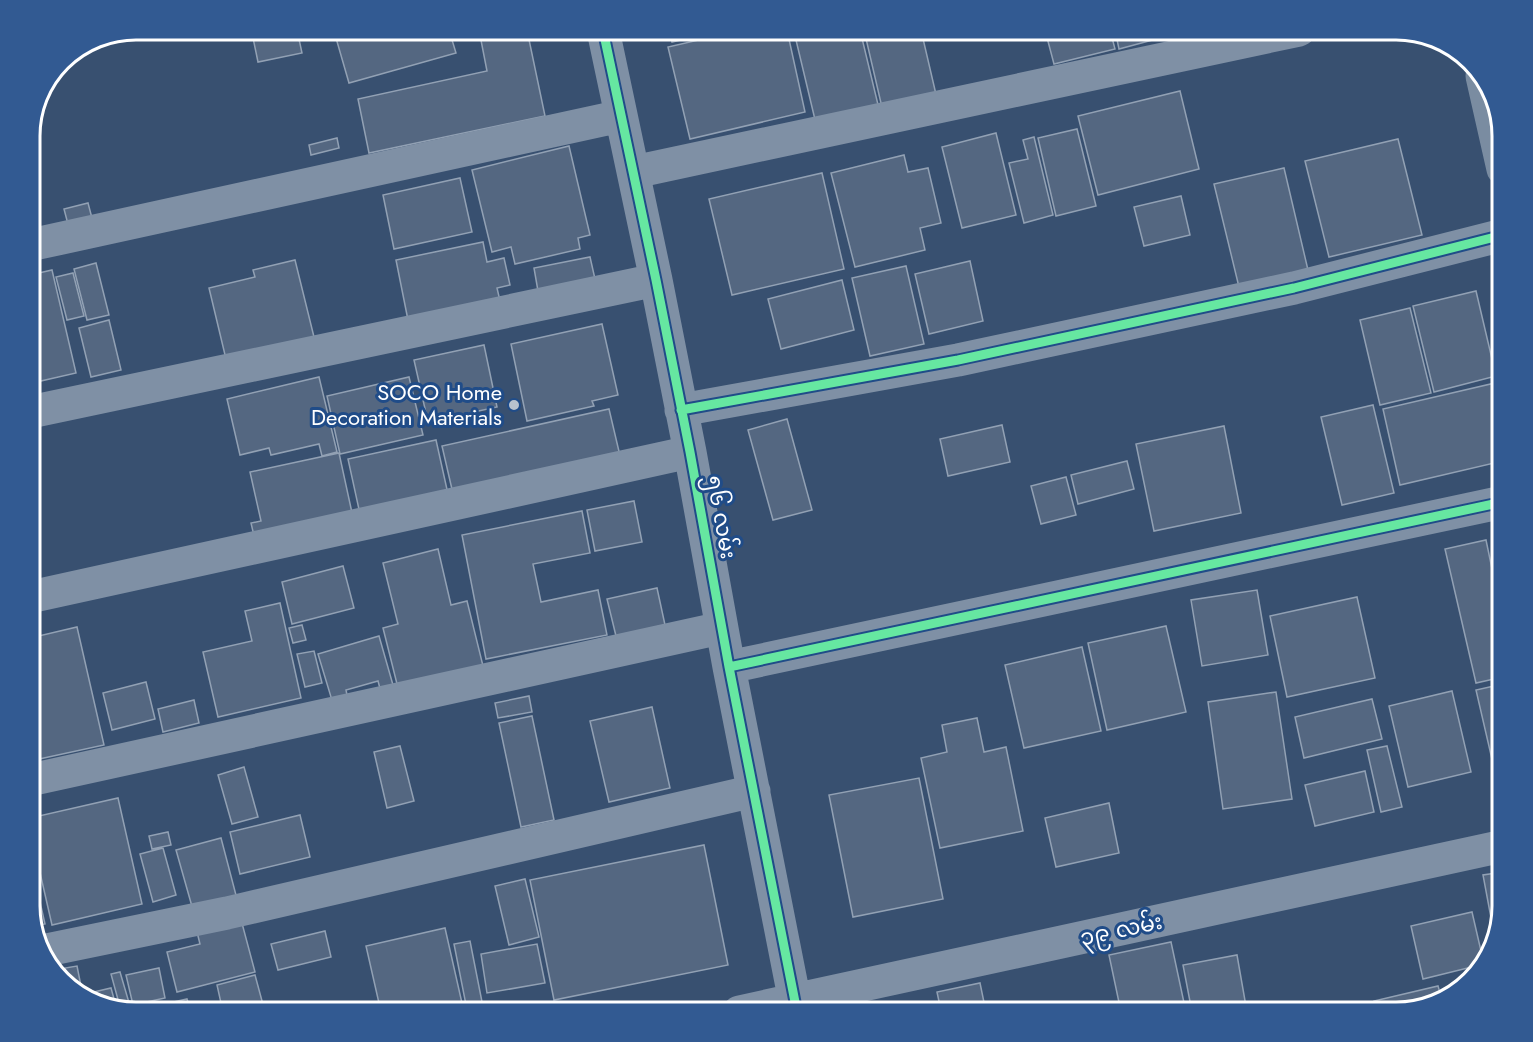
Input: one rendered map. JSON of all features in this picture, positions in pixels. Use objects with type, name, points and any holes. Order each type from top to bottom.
[{"type":"street","name":"၅၆ လမ်း","points":[[605,40],[690,452],[721,628],[795,1001]]},
{"type":"street","points":[[634,172],[1252,40]]},
{"type":"street","points":[[41,243],[621,116]]},
{"type":"street","points":[[681,410],[1016,347],[1294,288],[1492,238]]},
{"type":"street","points":[[41,410],[656,280]]},
{"type":"street","points":[[41,595],[690,452]]},
{"type":"street","points":[[729,668],[1492,503]]},
{"type":"street","points":[[41,778],[721,628]]},
{"type":"street","points":[[51,949],[226,913],[754,791]]},
{"type":"street","name":"၃၉ လမ်း","points":[[818,1001],[1492,848]]},
{"type":"building","points":[[253,40],[299,40],[302,53],[258,62]]},
{"type":"building","points":[[337,40],[452,40],[456,53],[349,83]]},
{"type":"building","points":[[481,40],[529,40],[545,116],[369,153],[358,99],[487,71]]},
{"type":"building","points":[[698,40],[789,40],[805,112],[690,139],[668,47]]},
{"type":"building","points":[[796,40],[862,40],[880,113],[817,128]]},
{"type":"building","points":[[866,40],[923,40],[938,103],[884,116]]},
{"type":"building","points":[[1048,40],[1113,40],[1115,49],[1054,64]]},
{"type":"building","points":[[1117,40],[1153,40],[1119,49]]},
{"type":"building","points":[[1180,91],[1199,169],[1098,195],[1078,116]]},
{"type":"building","points":[[1077,129],[1096,206],[1056,216],[1038,138]]},
{"type":"building","points":[[996,133],[1016,215],[962,228],[942,147]]},
{"type":"building","points":[[1034,137],[1053,215],[1024,223],[1009,163],[1028,159],[1023,140]]},
{"type":"building","points":[[337,138],[339,148],[311,155],[309,145]]},
{"type":"building","points":[[1398,139],[1422,235],[1329,257],[1305,161]]},
{"type":"building","points":[[569,146],[590,235],[578,238],[580,249],[515,264],[511,247],[492,252],[472,170]]},
{"type":"building","points":[[904,155],[908,172],[928,168],[941,223],[920,228],[925,250],[855,267],[831,173]]},
{"type":"building","points":[[1284,168],[1308,270],[1239,287],[1214,184]]},
{"type":"building","points":[[822,173],[844,269],[732,295],[709,199]]},
{"type":"building","points":[[460,178],[472,232],[394,249],[383,195]]},
{"type":"building","points":[[1181,196],[1190,235],[1144,246],[1134,207]]},
{"type":"building","points":[[88,203],[93,222],[69,228],[64,209]]},
{"type":"building","points":[[483,242],[487,262],[504,258],[510,285],[497,288],[500,301],[408,320],[396,260]]},
{"type":"building","points":[[590,257],[595,279],[538,291],[534,268]]},
{"type":"building","points":[[295,260],[314,337],[226,359],[209,288],[255,277],[253,270]]},
{"type":"building","points":[[970,261],[983,321],[929,334],[915,274]]},
{"type":"building","points":[[96,263],[109,315],[87,320],[74,269]]},
{"type":"building","points":[[906,266],[924,344],[870,356],[852,278]]},
{"type":"building","points":[[52,270],[76,373],[41,381],[41,272]]},
{"type":"building","points":[[73,273],[84,316],[67,320],[56,277]]},
{"type":"building","points":[[842,280],[854,330],[781,349],[768,299]]},
{"type":"building","points":[[1476,291],[1492,359],[1492,377],[1434,392],[1413,306]]},
{"type":"building","points":[[1410,308],[1431,393],[1380,405],[1360,320]]},
{"type":"building","points":[[109,320],[121,370],[91,377],[79,328]]},
{"type":"building","points":[[602,324],[618,395],[592,401],[594,406],[527,421],[511,344]]},
{"type":"building","points":[[484,345],[497,407],[428,422],[414,360]]},
{"type":"building","points":[[319,377],[337,452],[322,456],[319,444],[271,455],[269,448],[240,455],[227,399]]},
{"type":"building","points":[[409,377],[423,435],[340,454],[327,396]]},
{"type":"building","points":[[1492,384],[1492,464],[1400,485],[1383,409]]},
{"type":"building","points":[[1373,405],[1394,493],[1342,505],[1321,417]]},
{"type":"building","points":[[609,409],[621,460],[454,498],[442,446]]},
{"type":"building","points":[[787,419],[812,510],[773,520],[748,430]]},
{"type":"building","points":[[1002,425],[1010,462],[948,476],[940,439]]},
{"type":"building","points":[[1224,426],[1241,513],[1154,531],[1136,444]]},
{"type":"building","points":[[436,440],[448,494],[360,514],[348,459]]},
{"type":"building","points":[[339,453],[354,522],[256,544],[251,523],[261,521],[250,472]]},
{"type":"building","points":[[1127,461],[1134,489],[1078,504],[1071,475]]},
{"type":"building","points":[[1066,477],[1076,515],[1041,524],[1031,486]]},
{"type":"building","points":[[634,501],[642,542],[595,551],[587,510]]},
{"type":"building","points":[[582,511],[590,553],[533,564],[541,602],[598,590],[607,635],[486,659],[462,535]]},
{"type":"building","points":[[1486,540],[1492,569],[1492,679],[1476,683],[1445,549]]},
{"type":"building","points":[[438,549],[451,605],[467,601],[485,674],[397,684],[383,628],[398,624],[383,563]]},
{"type":"building","points":[[343,566],[354,608],[292,624],[282,582]]},
{"type":"building","points":[[657,588],[665,625],[616,636],[607,599]]},
{"type":"building","points":[[1257,590],[1268,655],[1202,666],[1191,600]]},
{"type":"building","points":[[1357,597],[1375,678],[1287,697],[1270,616]]},
{"type":"building","points":[[280,603],[301,698],[218,717],[203,652],[252,641],[245,611]]},
{"type":"building","points":[[302,625],[306,640],[293,643],[289,628]]},
{"type":"building","points":[[1166,626],[1186,712],[1107,730],[1088,643]]},
{"type":"building","points":[[77,627],[104,745],[41,759],[41,635]]},
{"type":"building","points":[[379,636],[395,692],[382,696],[378,681],[346,690],[347,695],[334,707],[318,654]]},
{"type":"building","points":[[1082,647],[1101,731],[1024,748],[1005,665]]},
{"type":"building","points":[[314,651],[322,683],[305,687],[297,654]]},
{"type":"building","points":[[146,682],[155,719],[112,730],[103,693]]},
{"type":"building","points":[[1492,686],[1492,759],[1476,690]]},
{"type":"building","points":[[1452,691],[1471,772],[1408,787],[1389,706]]},
{"type":"building","points":[[1276,692],[1292,799],[1223,809],[1208,702]]},
{"type":"building","points":[[529,696],[532,712],[498,718],[495,703]]},
{"type":"building","points":[[1372,699],[1382,739],[1304,758],[1295,717]]},
{"type":"building","points":[[194,700],[199,723],[163,732],[158,709]]},
{"type":"building","points":[[652,707],[670,788],[609,802],[590,721]]},
{"type":"building","points":[[532,716],[554,820],[521,827],[499,723]]},
{"type":"building","points":[[977,718],[984,752],[1006,747],[1023,831],[940,848],[921,758],[947,752],[942,725]]},
{"type":"building","points":[[400,746],[414,801],[387,808],[374,752]]},
{"type":"building","points":[[1387,746],[1402,807],[1381,812],[1367,750]]},
{"type":"building","points":[[244,767],[258,817],[232,824],[218,775]]},
{"type":"building","points":[[1365,771],[1374,812],[1315,826],[1305,785]]},
{"type":"building","points":[[919,778],[943,899],[853,917],[829,795]]},
{"type":"building","points":[[118,798],[142,904],[52,925],[41,877],[41,816]]},
{"type":"building","points":[[1109,803],[1119,853],[1056,867],[1045,818]]},
{"type":"building","points":[[300,815],[310,857],[240,874],[230,832]]},
{"type":"building","points":[[168,832],[171,845],[152,849],[149,836]]},
{"type":"building","points":[[221,838],[237,899],[193,910],[176,850]]},
{"type":"building","points":[[704,845],[728,965],[554,1000],[530,880]]},
{"type":"building","points":[[163,848],[176,895],[153,902],[140,854]]},
{"type":"building","points":[[1492,874],[1491,920],[1483,875]]},
{"type":"building","points":[[525,879],[539,937],[509,945],[495,886]]},
{"type":"building","points":[[41,906],[45,924],[42,924]]},
{"type":"building","points":[[239,912],[255,972],[177,992],[167,952],[200,944],[195,924]]},
{"type":"building","points":[[1472,912],[1481,951],[1470,967],[1423,979],[1411,926]]},
{"type":"building","points":[[445,928],[462,1001],[378,1001],[366,946]]},
{"type":"building","points":[[325,931],[331,957],[278,970],[271,944]]},
{"type":"building","points":[[470,941],[482,1001],[465,1001],[454,944]]},
{"type":"building","points":[[1171,942],[1184,1001],[1119,1001],[1109,955]]},
{"type":"building","points":[[537,944],[545,983],[487,993],[481,954]]},
{"type":"building","points":[[1237,955],[1245,1001],[1190,1001],[1183,965]]},
{"type":"building","points":[[77,966],[80,983],[69,973],[65,968]]},
{"type":"building","points":[[159,968],[165,998],[132,1001],[126,975]]},
{"type":"building","points":[[120,972],[129,1001],[118,999],[111,974]]},
{"type":"building","points":[[255,975],[262,1001],[221,1001],[217,985]]},
{"type":"building","points":[[980,983],[984,1001],[939,1001],[937,992]]},
{"type":"building","points":[[1438,986],[1439,991],[1409,1001],[1374,1001]]},
{"type":"building","points":[[111,988],[114,998],[100,994],[95,992]]},
{"type":"cycle path","points":[[605,40],[690,452],[729,667],[795,1001]]},
{"type":"cycle path","points":[[681,410],[958,360],[1294,288],[1492,238]]},
{"type":"cycle path","points":[[729,667],[1492,504]]},
{"type":"place","name":"SOCO Home Decoration Materials","points":[[514,405]]}]
